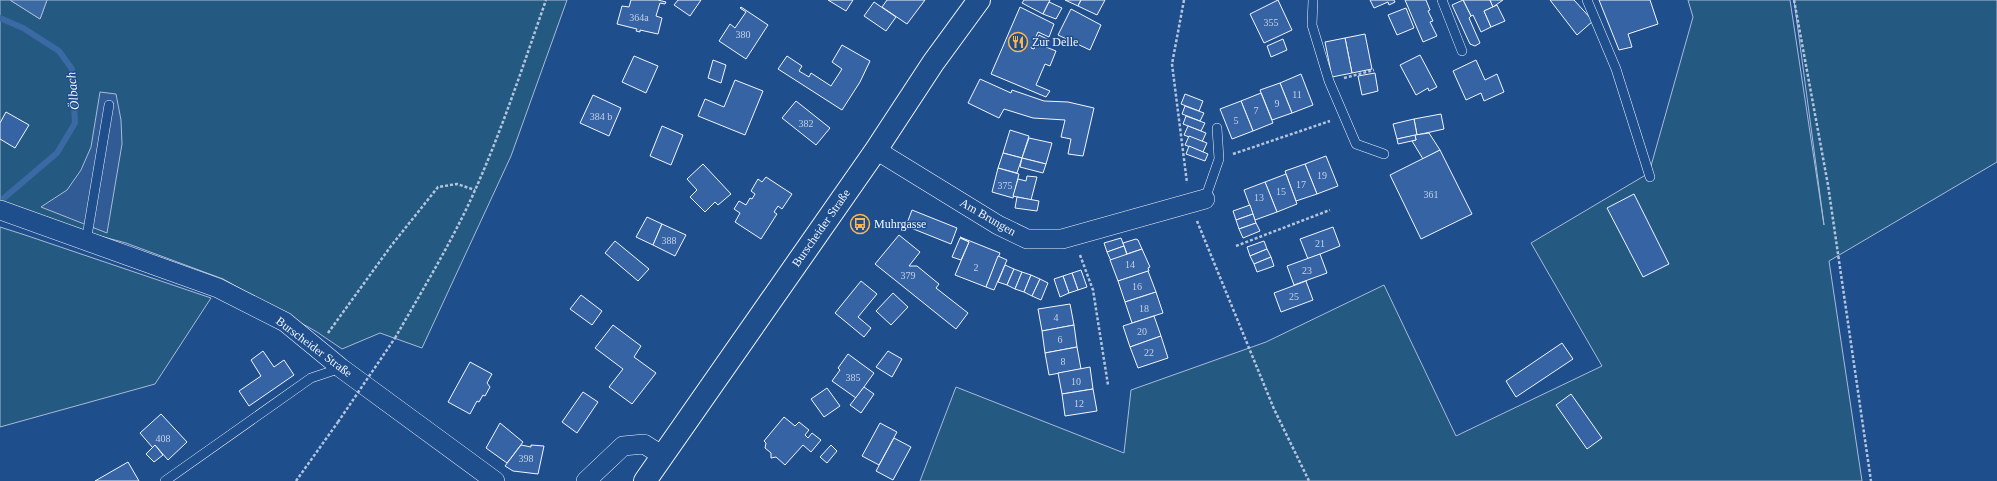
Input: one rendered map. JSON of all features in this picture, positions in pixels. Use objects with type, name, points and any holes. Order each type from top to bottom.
[{"type":"main road","name":"Burscheider Straße","points":[[645,481],[876,150],[933,63],[979,0]]},
{"type":"street","name":"Am Brungen","points":[[876,150],[998,225],[1027,239],[1062,239],[1198,201]]},
{"type":"street","name":"Burscheider Straße","points":[[0,210],[218,288],[285,322],[341,368],[495,481]]},
{"type":"street","points":[[586,481],[623,446],[644,444],[663,456]]},
{"type":"lane","points":[[1313,0],[1312,24],[1329,81],[1356,144],[1384,154]]},
{"type":"lane","points":[[1442,0],[1462,51]]},
{"type":"lane","points":[[1587,0],[1616,69],[1650,178]]},
{"type":"lane","points":[[86,242],[109,105]]},
{"type":"lane","points":[[1198,201],[1219,159],[1218,128]]},
{"type":"lane","points":[[165,481],[311,378],[341,368]]},
{"type":"path","points":[[296,481],[395,338],[441,257],[475,190],[489,158],[546,0]]},
{"type":"path","points":[[1184,0],[1172,64],[1198,201],[1274,409],[1309,481]]},
{"type":"path","points":[[1794,0],[1828,185],[1871,481]]},
{"type":"path","points":[[1329,81],[1374,70]]},
{"type":"path","points":[[1219,159],[1344,116]]},
{"type":"path","points":[[316,348],[391,246],[438,187],[457,184],[475,190]]},
{"type":"path","points":[[1236,246],[1330,210]]},
{"type":"path","points":[[1073,236],[1092,290],[1108,385]]},
{"type":"shaded area","points":[[0,0],[10,0],[40,19],[47,0],[567,0],[511,156],[422,348],[380,333],[342,349],[317,332],[223,279],[126,243],[0,209]]},
{"type":"shaded area","points":[[10,0],[47,0],[40,19]]},
{"type":"shaded area","points":[[1688,0],[1790,0],[1824,225],[1794,0],[1997,0],[1997,162],[1829,261],[1862,481],[920,481],[956,387],[1124,453],[1131,390],[1266,342],[1384,285],[1456,436],[1602,366],[1531,243],[1649,173],[1693,17]]},
{"type":"shaded area","points":[[100,92],[116,94],[121,120],[122,144],[107,233],[41,207],[67,190],[81,170],[91,147]]},
{"type":"shaded area","points":[[0,227],[211,298],[155,384],[0,427]]},
{"type":"building","points":[[631,0],[658,0],[666,2],[665,4],[660,3],[656,16],[662,18],[658,34],[640,30],[640,32],[636,31],[637,29],[617,24],[622,6],[629,7]]},
{"type":"building","points":[[678,0],[701,0],[690,16],[674,5]]},
{"type":"building","points":[[828,0],[853,0],[846,11]]},
{"type":"building","points":[[887,0],[925,0],[907,24],[882,7]]},
{"type":"building","points":[[1024,0],[1050,0],[1043,14],[1022,3]]},
{"type":"building","points":[[1065,0],[1081,0],[1078,6]]},
{"type":"building","points":[[1081,0],[1105,0],[1097,15],[1078,6]]},
{"type":"building","points":[[1278,0],[1292,30],[1264,43],[1250,14]]},
{"type":"building","points":[[1370,0],[1394,0],[1395,2],[1389,5],[1388,2],[1374,8]]},
{"type":"building","points":[[1405,0],[1426,0],[1430,10],[1428,11],[1433,21],[1430,22],[1437,36],[1423,42]]},
{"type":"building","points":[[1463,0],[1490,0],[1493,7],[1484,11],[1491,27],[1481,32],[1473,15],[1471,16]]},
{"type":"building","points":[[1463,0],[1471,16],[1469,18],[1480,43],[1475,46],[1470,44],[1452,5]]},
{"type":"building","points":[[1490,0],[1503,0],[1493,7]]},
{"type":"building","points":[[1550,0],[1574,0],[1593,21],[1577,35]]},
{"type":"building","points":[[1599,0],[1650,0],[1658,24],[1628,34],[1632,47],[1619,50]]},
{"type":"building","points":[[874,2],[896,17],[886,31],[864,16]]},
{"type":"building","points":[[1049,2],[1062,8],[1056,19],[1043,14]]},
{"type":"building","points":[[1497,5],[1505,21],[1491,27],[1484,11]]},
{"type":"building","points":[[741,7],[768,25],[746,59],[719,41],[730,24],[735,28],[746,12],[740,8]]},
{"type":"building","points":[[1020,7],[1054,24],[1049,37],[1038,32],[1031,48],[1034,49],[1039,35],[1049,40],[1046,47],[1056,51],[1050,66],[1045,64],[1036,85],[1050,91],[1046,97],[991,74]]},
{"type":"building","points":[[1406,8],[1414,28],[1397,35],[1388,15]]},
{"type":"building","points":[[1071,9],[1101,25],[1090,50],[1058,35]]},
{"type":"building","points":[[1365,34],[1372,69],[1352,73],[1345,38]]},
{"type":"building","points":[[1345,38],[1352,73],[1332,77],[1325,42]]},
{"type":"building","points":[[1283,39],[1287,50],[1271,57],[1267,46]]},
{"type":"building","points":[[842,45],[870,61],[860,82],[842,110],[778,69],[787,56],[802,66],[799,71],[809,77],[811,73],[831,86],[842,69],[832,62]]},
{"type":"building","points":[[1420,55],[1437,87],[1429,91],[1428,88],[1416,95],[1400,65]]},
{"type":"building","points":[[634,56],[658,66],[646,93],[622,82]]},
{"type":"building","points":[[713,60],[726,65],[721,83],[708,78]]},
{"type":"building","points":[[1476,60],[1485,80],[1497,74],[1504,92],[1484,101],[1481,93],[1466,100],[1453,71]]},
{"type":"building","points":[[1375,73],[1378,91],[1362,95],[1358,76]]},
{"type":"building","points":[[1301,74],[1313,105],[1292,113],[1280,83]]},
{"type":"building","points":[[980,79],[1011,93],[1012,90],[1044,101],[1068,102],[1094,108],[1083,156],[1068,154],[1071,139],[1061,137],[1065,120],[1033,118],[1004,109],[999,118],[968,103]]},
{"type":"building","points":[[735,80],[763,91],[745,135],[698,116],[705,99],[724,107]]},
{"type":"building","points":[[1280,83],[1292,113],[1272,120],[1260,90]]},
{"type":"building","points":[[1261,93],[1273,123],[1253,131],[1241,101]]},
{"type":"building","points":[[1185,94],[1203,101],[1199,111],[1181,104]]},
{"type":"building","points":[[593,95],[621,108],[609,136],[580,123]]},
{"type":"building","points":[[796,101],[830,128],[816,145],[782,118]]},
{"type":"building","points":[[1241,101],[1253,131],[1232,139],[1220,109]]},
{"type":"building","points":[[1185,106],[1204,113],[1200,121],[1182,114]]},
{"type":"building","points":[[6,112],[29,125],[15,148],[0,139],[0,123]]},
{"type":"building","points":[[1441,114],[1444,129],[1417,135],[1414,119]]},
{"type":"building","points":[[1186,116],[1205,123],[1201,131],[1183,124]]},
{"type":"building","points":[[1414,119],[1417,135],[1397,139],[1393,124]]},
{"type":"building","points":[[662,126],[683,135],[671,165],[650,156]]},
{"type":"building","points":[[1188,126],[1206,133],[1202,142],[1184,135]]},
{"type":"building","points":[[1010,130],[1029,136],[1022,158],[1003,153]]},
{"type":"building","points":[[1429,133],[1440,150],[1423,159],[1412,141],[1416,140],[1415,135]]},
{"type":"building","points":[[1415,135],[1416,140],[1398,144],[1397,139]]},
{"type":"building","points":[[1189,136],[1207,143],[1203,152],[1185,145]]},
{"type":"building","points":[[1029,138],[1052,143],[1046,164],[1022,158]]},
{"type":"building","points":[[1189,146],[1208,154],[1205,161],[1186,154]]},
{"type":"building","points":[[1440,150],[1472,214],[1421,239],[1390,175]]},
{"type":"building","points":[[1003,153],[1022,158],[1017,173],[998,168]]},
{"type":"building","points":[[1326,156],[1338,186],[1317,194],[1305,164]]},
{"type":"building","points":[[1022,158],[1046,164],[1043,173],[1020,167]]},
{"type":"building","points":[[703,164],[731,194],[718,205],[715,202],[705,212],[690,197],[697,190],[687,179]]},
{"type":"building","points":[[1305,164],[1317,194],[1296,201],[1285,171]]},
{"type":"building","points":[[998,168],[1019,174],[1013,198],[992,192]]},
{"type":"building","points":[[1286,174],[1297,204],[1277,212],[1265,182]]},
{"type":"building","points":[[1027,176],[1037,177],[1031,200],[1013,196],[1018,179],[1026,181]]},
{"type":"building","points":[[766,177],[792,194],[782,209],[778,206],[774,212],[777,214],[761,239],[735,222],[740,213],[734,209],[739,201],[746,205],[750,198],[752,199],[755,194],[751,191],[758,179],[762,182]]},
{"type":"building","points":[[1265,182],[1277,212],[1255,220],[1244,190]]},
{"type":"building","points":[[1634,194],[1669,264],[1643,277],[1607,208]]},
{"type":"building","points":[[1017,197],[1039,201],[1037,211],[1015,208]]},
{"type":"building","points":[[1250,205],[1253,214],[1236,220],[1233,211]]},
{"type":"building","points":[[912,210],[957,228],[951,244],[906,226]]},
{"type":"building","points":[[1253,214],[1256,223],[1239,229],[1236,220]]},
{"type":"building","points":[[647,217],[662,224],[653,245],[636,237]]},
{"type":"building","points":[[1256,223],[1260,231],[1243,238],[1239,229]]},
{"type":"building","points":[[662,224],[686,235],[675,256],[653,245]]},
{"type":"building","points":[[1333,227],[1340,246],[1308,259],[1300,239]]},
{"type":"building","points":[[899,235],[920,252],[909,266],[917,266],[939,284],[936,288],[968,313],[956,329],[875,264]]},
{"type":"building","points":[[960,237],[1000,253],[986,287],[955,275],[969,242]]},
{"type":"building","points":[[960,238],[969,242],[961,260],[952,257]]},
{"type":"building","points":[[1121,238],[1124,246],[1107,252],[1104,243]]},
{"type":"building","points":[[1136,239],[1138,240],[1142,249],[1127,254],[1123,243]]},
{"type":"building","points":[[615,241],[649,269],[638,281],[605,253]]},
{"type":"building","points":[[1264,241],[1267,249],[1250,256],[1247,247]]},
{"type":"building","points":[[1124,246],[1127,255],[1111,261],[1107,252]]},
{"type":"building","points":[[1142,249],[1150,267],[1148,268],[1149,271],[1118,281],[1110,260]]},
{"type":"building","points":[[1267,249],[1271,257],[1254,264],[1250,256]]},
{"type":"building","points":[[1320,254],[1327,273],[1294,285],[1287,266]]},
{"type":"building","points":[[998,256],[1007,260],[994,290],[986,287]]},
{"type":"building","points":[[1271,257],[1274,266],[1257,272],[1254,264]]},
{"type":"building","points":[[1005,265],[1014,269],[1007,285],[998,282]]},
{"type":"building","points":[[1014,269],[1022,272],[1015,289],[1007,285]]},
{"type":"building","points":[[1081,270],[1087,287],[1078,290],[1072,273]]},
{"type":"building","points":[[1148,271],[1156,292],[1125,302],[1118,281]]},
{"type":"building","points":[[1022,272],[1031,275],[1024,292],[1015,289]]},
{"type":"building","points":[[1072,273],[1078,290],[1069,293],[1063,276]]},
{"type":"building","points":[[1031,275],[1040,279],[1032,296],[1024,292]]},
{"type":"building","points":[[1063,276],[1069,293],[1060,297],[1054,279]]},
{"type":"building","points":[[1040,279],[1048,283],[1041,300],[1032,296]]},
{"type":"building","points":[[861,281],[877,294],[858,317],[871,328],[864,337],[835,313]]},
{"type":"building","points":[[1306,281],[1313,300],[1281,312],[1274,293]]},
{"type":"building","points":[[1156,292],[1163,313],[1132,323],[1125,302]]},
{"type":"building","points":[[893,293],[908,307],[891,325],[876,311]]},
{"type":"building","points":[[581,295],[602,311],[592,325],[570,309]]},
{"type":"building","points":[[1070,304],[1074,325],[1042,331],[1038,309]]},
{"type":"building","points":[[1154,316],[1161,336],[1130,347],[1123,326]]},
{"type":"building","points":[[613,325],[641,346],[634,357],[656,373],[632,404],[609,387],[623,369],[595,348]]},
{"type":"building","points":[[1074,325],[1077,347],[1045,353],[1042,331]]},
{"type":"building","points":[[1161,336],[1168,358],[1138,368],[1130,347]]},
{"type":"building","points":[[1562,343],[1573,359],[1516,397],[1506,381]]},
{"type":"building","points":[[1077,347],[1081,369],[1049,375],[1045,353]]},
{"type":"building","points":[[263,351],[274,367],[284,360],[294,375],[249,406],[239,391],[261,376],[251,360]]},
{"type":"building","points":[[888,351],[902,359],[892,377],[876,367]]},
{"type":"building","points":[[848,354],[874,373],[856,398],[832,381],[840,370],[838,368]]},
{"type":"building","points":[[470,362],[492,374],[487,383],[490,387],[485,396],[483,395],[479,402],[477,401],[470,414],[448,402]]},
{"type":"building","points":[[1090,367],[1093,389],[1062,394],[1058,373]]},
{"type":"building","points":[[864,387],[874,394],[861,413],[850,405]]},
{"type":"building","points":[[827,388],[840,406],[824,417],[811,399]]},
{"type":"building","points":[[1093,389],[1097,411],[1065,416],[1062,394]]},
{"type":"building","points":[[583,392],[598,402],[577,433],[562,422]]},
{"type":"building","points":[[1571,394],[1602,438],[1587,449],[1556,405]]},
{"type":"building","points":[[161,414],[187,442],[168,460],[155,445],[153,448],[140,433]]},
{"type":"building","points":[[784,417],[795,426],[799,422],[809,430],[805,435],[808,438],[812,433],[821,440],[811,452],[803,445],[785,465],[776,457],[771,458],[771,453],[765,448],[766,443],[764,441]]},
{"type":"building","points":[[500,423],[523,442],[507,463],[486,448]]},
{"type":"building","points":[[880,423],[897,432],[879,465],[862,456]]},
{"type":"building","points":[[894,438],[911,447],[893,480],[876,471]]},
{"type":"building","points":[[155,445],[163,455],[154,462],[146,454]]},
{"type":"building","points":[[521,445],[531,447],[531,445],[544,446],[538,474],[513,471],[505,466]]},
{"type":"building","points":[[831,445],[837,451],[827,463],[820,457]]},
{"type":"building","points":[[128,462],[139,481],[95,481]]},
{"type":"waterway","name":"Ölbach","points":[[0,18],[23,28],[59,51],[72,69],[75,123],[57,153],[4,198]]},
{"type":"place","name":"Zur Delle","points":[[1018,42]]},
{"type":"place","name":"Muhrgasse","points":[[860,224]]}]
